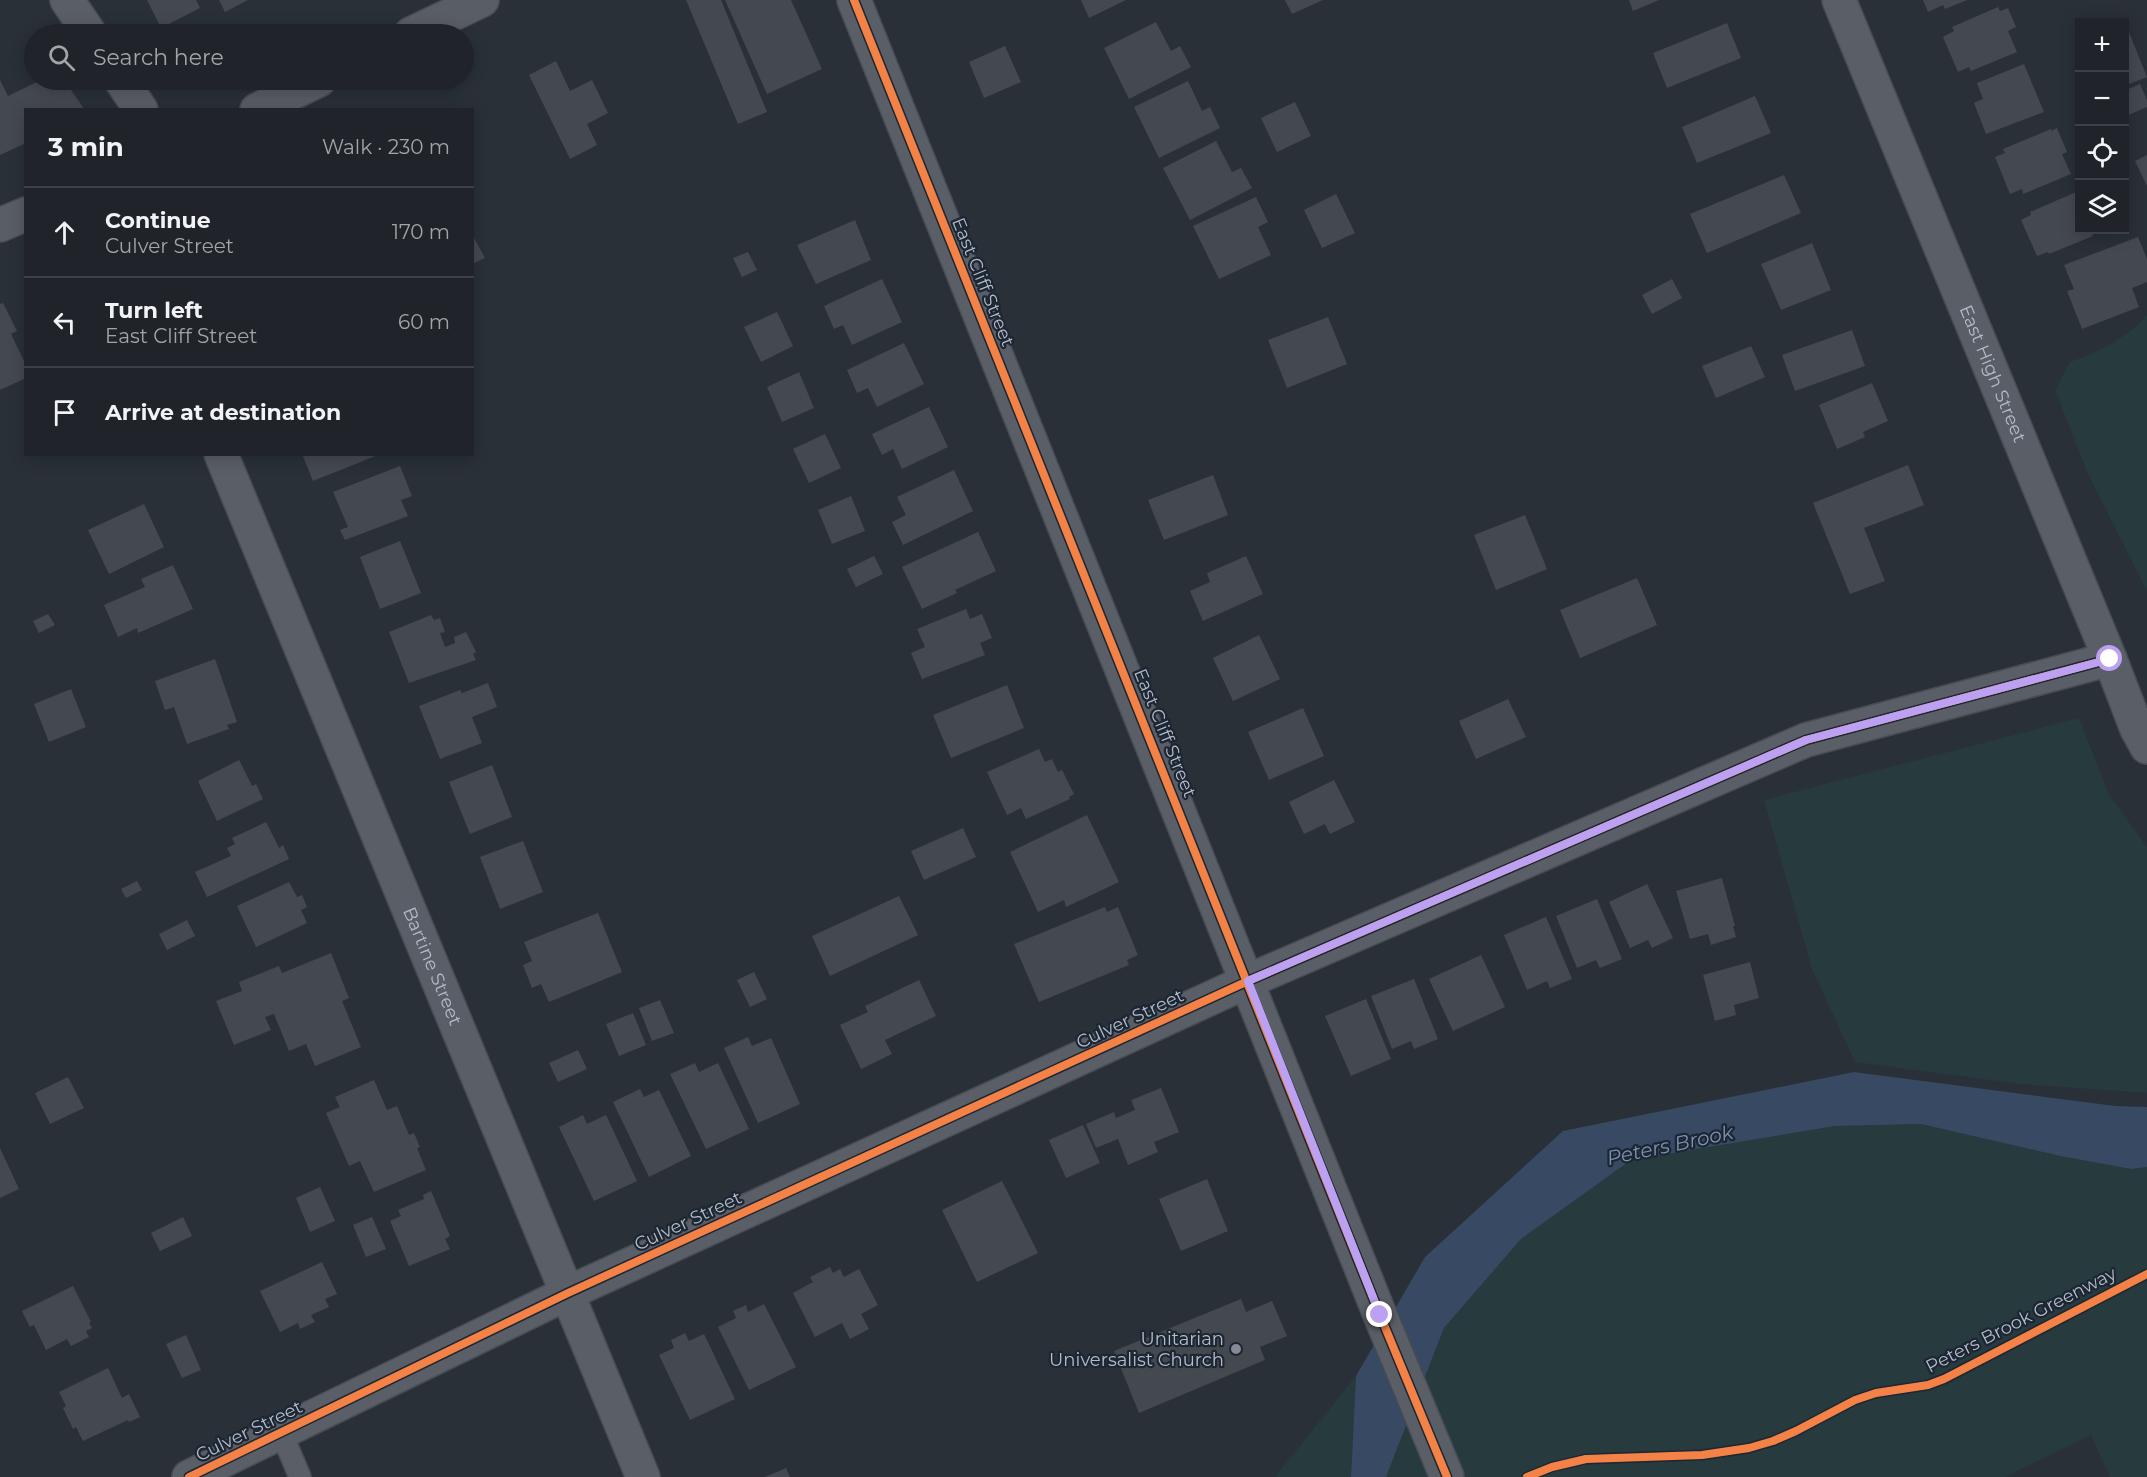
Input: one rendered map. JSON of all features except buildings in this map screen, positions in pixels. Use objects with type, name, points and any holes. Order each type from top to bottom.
[{"type":"street","points":[[67,0],[83,24]]},
{"type":"street","points":[[432,24],[482,0]]},
{"type":"street","name":"East Cliff Street","points":[[854,0],[1380,1315],[1447,1477]]},
{"type":"street","name":"East High Street","points":[[1839,0],[2137,729],[2147,747]]},
{"type":"street","points":[[128,90],[140,108]]},
{"type":"street","points":[[266,108],[294,102],[308,90]]},
{"type":"street","points":[[0,225],[24,215]]},
{"type":"street","name":"Bartine Street","points":[[222,456],[643,1477]]},
{"type":"street","name":"Culver Street","points":[[189,1477],[568,1293],[1248,981],[1806,740],[2110,659]]},
{"type":"lane","points":[[281,1432],[300,1477]]},
{"type":"green space","points":[[2147,315],[2147,591],[2088,474],[2055,390],[2070,362],[2112,343],[2131,331]]},
{"type":"green space","points":[[2079,718],[2109,795],[2147,847],[2147,1093],[2020,1084],[1855,1062],[1812,969],[1764,800]]},
{"type":"green space","points":[[1921,1124],[2060,1156],[2131,1169],[2147,1167],[2147,1477],[2110,1477],[2091,1435],[2005,1477],[1386,1477],[1444,1328],[1521,1239],[1631,1160],[1835,1126]]},
{"type":"green space","points":[[1356,1376],[1351,1477],[1275,1477]]},
{"type":"water","name":"Peters Brook","points":[[1854,1072],[2115,1106],[2147,1107],[2147,1167],[2131,1169],[2060,1156],[1921,1124],[1835,1126],[1631,1160],[1521,1239],[1444,1328],[1386,1477],[1351,1477],[1356,1376],[1425,1257],[1563,1131]]},
{"type":"cycle path","points":[[854,0],[1380,1315],[1447,1477]]},
{"type":"cycle path","points":[[189,1477],[568,1293],[1248,981],[1806,740],[2110,659]]},
{"type":"cycle path","name":"Peters Brook Greenway","points":[[1527,1477],[1552,1467],[1586,1459],[1702,1455],[1749,1448],[1773,1441],[1855,1400],[1876,1393],[1928,1385],[1944,1379],[2147,1274]]},
{"type":"place","name":"Unitarian Universalist Church","points":[[1236,1349]]},
{"type":"route","points":[[1380,1315],[1248,981],[1806,740],[2110,659]]}]
